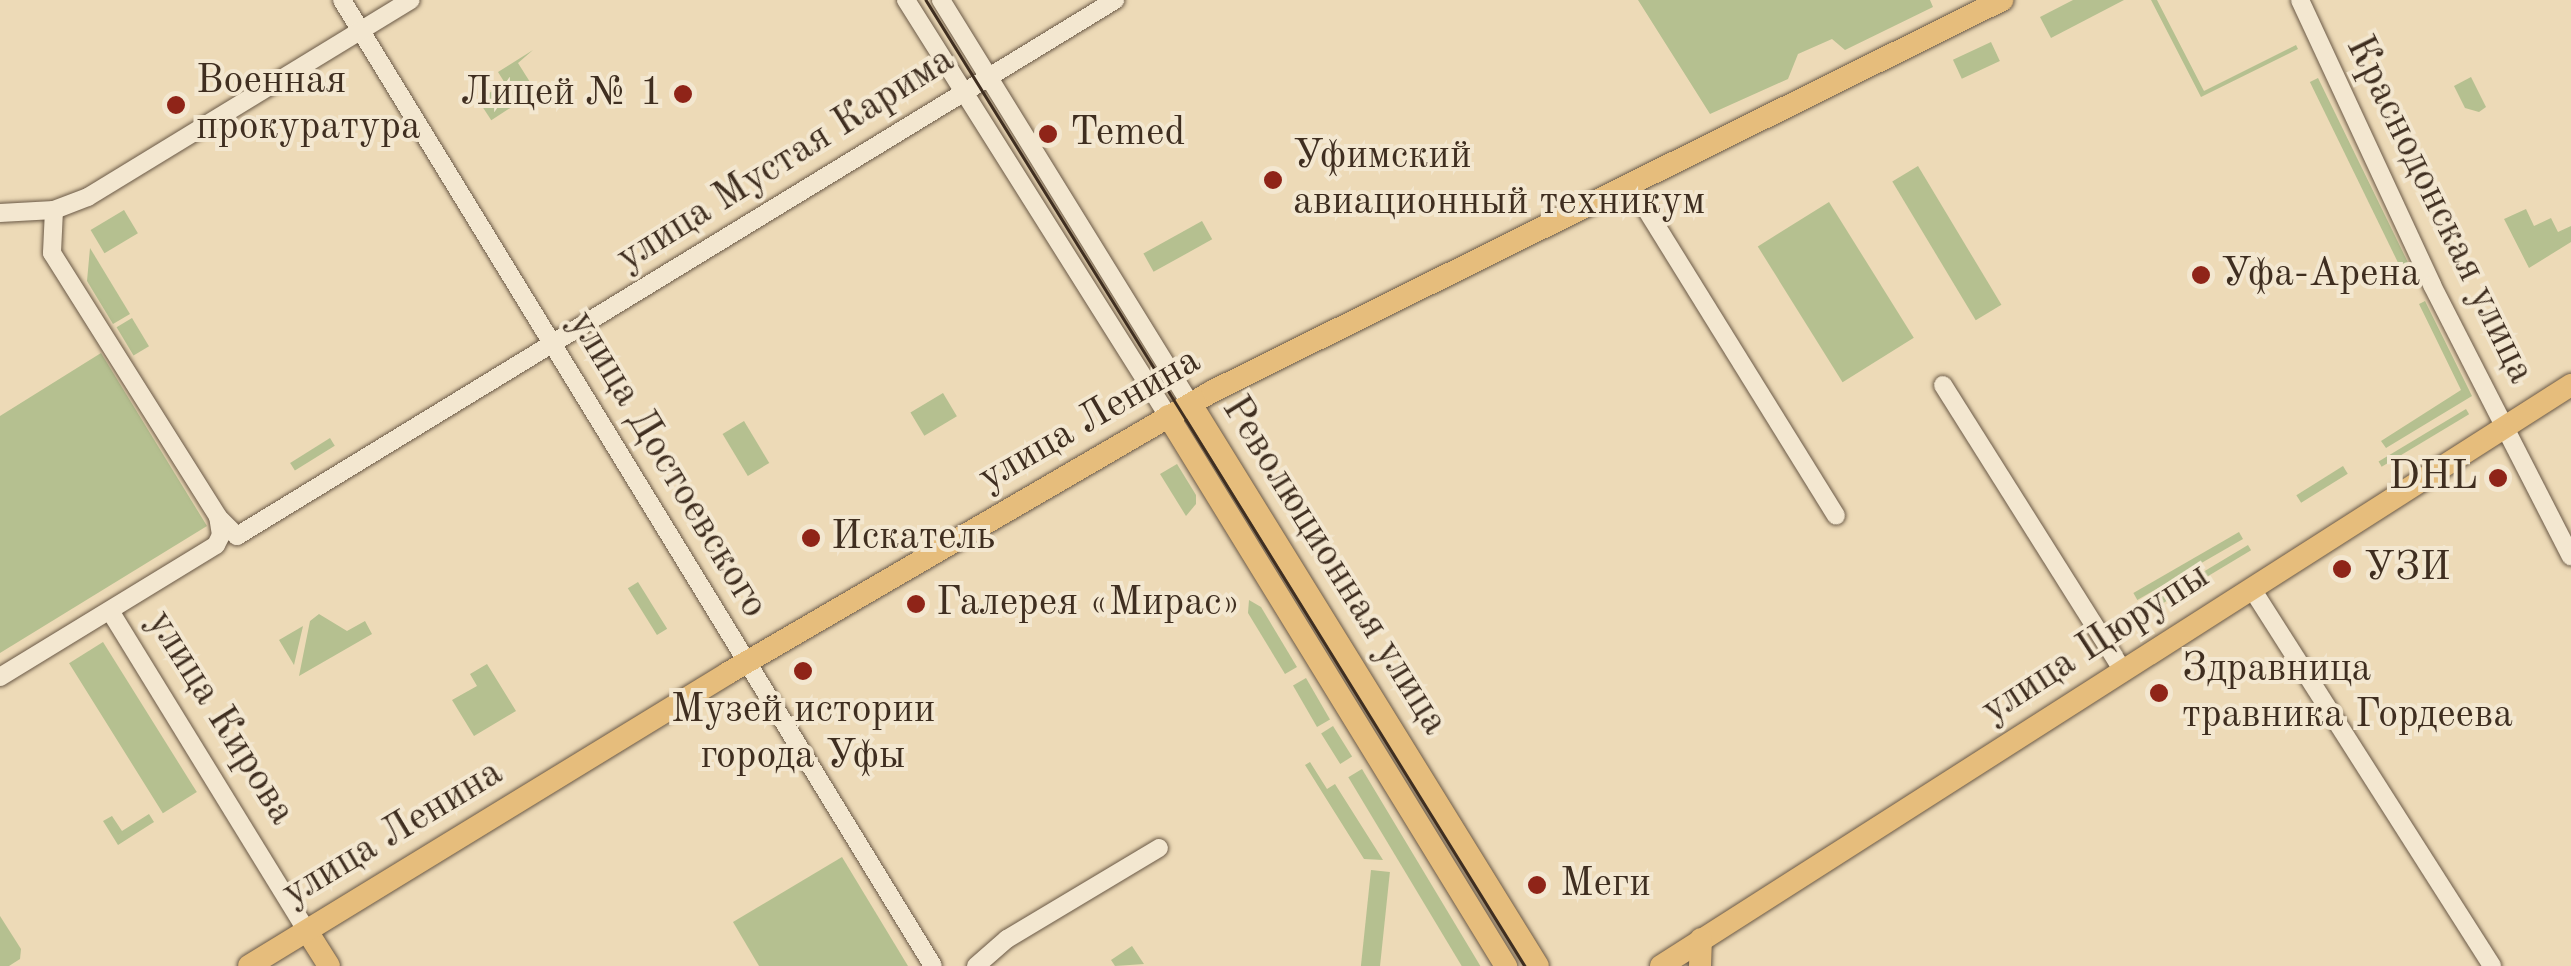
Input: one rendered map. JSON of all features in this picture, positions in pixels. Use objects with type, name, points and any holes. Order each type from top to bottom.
[{"type":"main road","name":"улица Ленина","points":[[249,966],[746,662],[1168,416],[2002,0]]},
{"type":"main road","name":"улица Цюрупы","points":[[1661,966],[2571,385]]},
{"type":"main road","name":"Революционная улица","points":[[1191,404],[1538,966]]},
{"type":"main road","points":[[1168,416],[1506,966]]},
{"type":"main road","name":"улица Кирова","points":[[307,931],[328,966]]},
{"type":"main road","points":[[1700,966],[1701,939]]},
{"type":"street","name":"улица Достоевского","points":[[342,0],[933,966]]},
{"type":"street","points":[[0,212],[54,210],[108,186],[411,0]]},
{"type":"street","points":[[906,0],[1168,416]]},
{"type":"street","name":"Революционная улица","points":[[941,0],[1191,404]]},
{"type":"street","name":"улица Мустая Карима","points":[[218,517],[237,536],[554,345],[960,91],[1115,0]]},
{"type":"street","name":"Краснодонская улица","points":[[2300,0],[2432,285],[2571,557]]},
{"type":"street","points":[[1631,184],[1836,516]]},
{"type":"street","points":[[0,678],[216,544],[222,535],[218,517],[52,252],[54,210]]},
{"type":"street","points":[[1944,385],[2123,672]]},
{"type":"street","points":[[2252,589],[2492,966]]},
{"type":"street","name":"улица Кирова","points":[[110,611],[307,931]]},
{"type":"street","points":[[976,966],[1007,939],[1159,848]]},
{"type":"green space","points":[[1638,0],[1930,0],[1933,7],[1845,50],[1832,39],[1798,54],[1788,79],[1710,114]]},
{"type":"green space","points":[[2073,0],[2124,0],[2051,38],[2040,17]]},
{"type":"green space","points":[[2151,0],[2157,0],[2204,91],[2296,45],[2298,49],[2201,97]]},
{"type":"green space","points":[[1991,42],[2000,61],[1962,79],[1953,60]]},
{"type":"green space","points":[[533,50],[518,63],[535,90],[516,101],[498,72]]},
{"type":"green space","points":[[2471,77],[2486,107],[2479,112],[2465,108],[2454,86]]},
{"type":"green space","points":[[2318,78],[2414,276],[2406,280],[2310,82]]},
{"type":"green space","points":[[500,86],[513,106],[491,120],[478,100]]},
{"type":"green space","points":[[1918,166],[2001,305],[1976,320],[1892,181]]},
{"type":"green space","points":[[1829,202],[1914,338],[1843,382],[1758,247]]},
{"type":"green space","points":[[2526,209],[2534,226],[2551,218],[2558,232],[2571,226],[2571,242],[2529,268],[2504,219]]},
{"type":"green space","points":[[124,210],[138,233],[104,253],[91,230]]},
{"type":"green space","points":[[1202,221],[1212,239],[1154,272],[1143,253]]},
{"type":"green space","points":[[90,248],[130,314],[113,324],[87,281]]},
{"type":"green space","points":[[2425,301],[2472,396],[2386,448],[2381,441],[2461,390],[2419,304]]},
{"type":"green space","points":[[132,318],[149,346],[134,356],[117,327]]},
{"type":"green space","points":[[101,353],[207,526],[0,653],[0,416]]},
{"type":"green space","points":[[943,393],[957,416],[924,436],[910,413]]},
{"type":"green space","points":[[2466,409],[2469,414],[2382,467],[2379,462]]},
{"type":"green space","points":[[744,421],[769,463],[748,476],[723,434]]},
{"type":"green space","points":[[330,438],[335,446],[295,471],[290,463]]},
{"type":"green space","points":[[1177,464],[1196,495],[1196,504],[1186,516],[1160,474]]},
{"type":"green space","points":[[2343,466],[2348,474],[2301,503],[2296,495]]},
{"type":"green space","points":[[2239,532],[2243,539],[2137,600],[2133,593]]},
{"type":"green space","points":[[2248,545],[2251,550],[2137,619],[2134,614]]},
{"type":"green space","points":[[638,582],[667,629],[657,635],[628,588]]},
{"type":"green space","points":[[1249,600],[1261,607],[1297,667],[1285,674],[1248,613]]},
{"type":"green space","points":[[319,614],[347,631],[365,621],[372,634],[299,676],[310,621]]},
{"type":"green space","points":[[303,626],[294,665],[279,640]]},
{"type":"green space","points":[[103,642],[197,792],[163,813],[69,663]]},
{"type":"green space","points":[[487,664],[516,711],[474,736],[452,700],[477,686],[470,674]]},
{"type":"green space","points":[[1306,678],[1330,720],[1317,727],[1293,686]]},
{"type":"green space","points":[[1333,726],[1352,757],[1340,764],[1321,733]]},
{"type":"green space","points":[[1310,762],[1327,789],[1335,784],[1383,860],[1364,859],[1305,765]]},
{"type":"green space","points":[[1362,769],[1480,966],[1462,966],[1348,777]]},
{"type":"green space","points":[[149,814],[154,822],[118,845],[103,821],[112,816],[122,831]]},
{"type":"green space","points":[[842,857],[908,966],[759,966],[733,922]]},
{"type":"green space","points":[[1371,870],[1390,872],[1380,966],[1361,966]]},
{"type":"green space","points":[[0,916],[21,949],[20,959],[9,966],[0,966]]},
{"type":"green space","points":[[1132,946],[1144,964],[1115,966],[1111,960]]},
{"type":"tram line","points":[[926,0],[1525,966]]},
{"type":"place","name":"Лицей № 1","points":[[683,94]]},
{"type":"place","name":"Военная прокуратура","points":[[176,105]]},
{"type":"place","name":"Temed","points":[[1048,134]]},
{"type":"place","name":"Уфимский авиационный техникум","points":[[1273,180]]},
{"type":"place","name":"Уфа-Арена","points":[[2201,275]]},
{"type":"place","name":"DHL","points":[[2498,478]]},
{"type":"place","name":"Искатель","points":[[811,538]]},
{"type":"place","name":"УЗИ","points":[[2342,569]]},
{"type":"place","name":"Галерея «Мирас»","points":[[916,604]]},
{"type":"place","name":"Музей истории города Уфы","points":[[803,671]]},
{"type":"place","name":"Здравница травника Гордеева","points":[[2159,693]]},
{"type":"place","name":"Меги","points":[[1537,885]]}]
